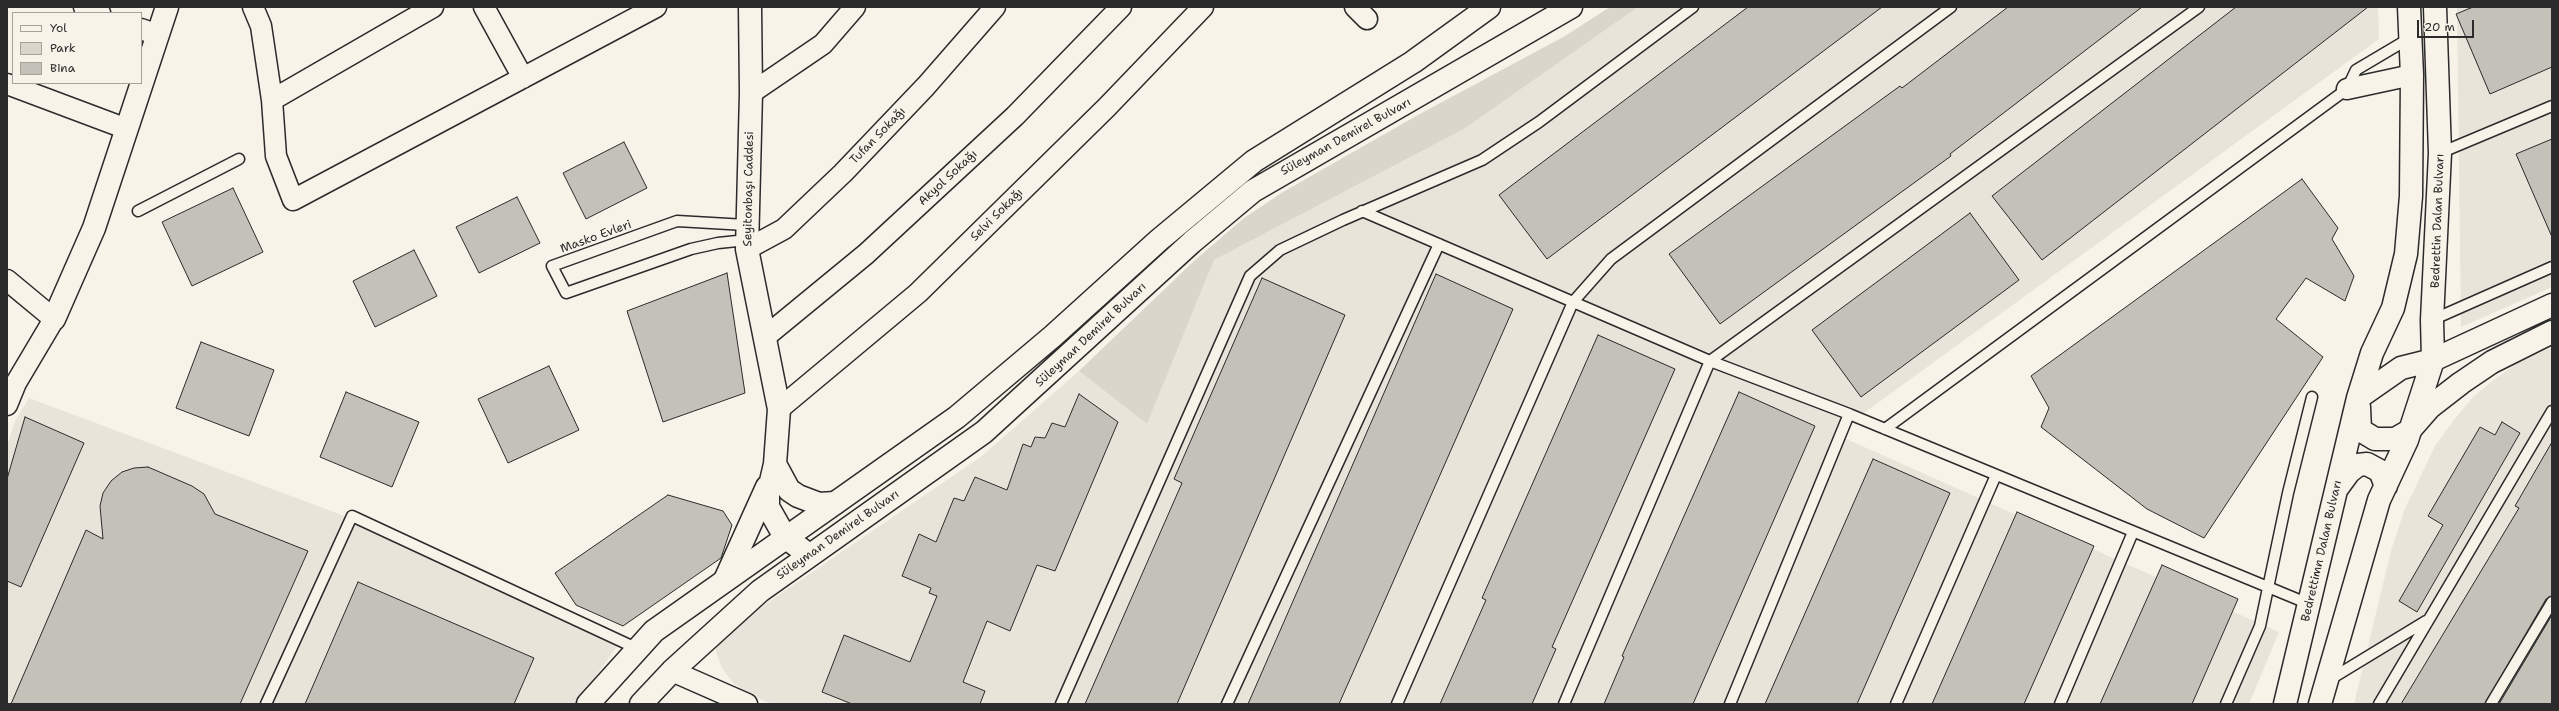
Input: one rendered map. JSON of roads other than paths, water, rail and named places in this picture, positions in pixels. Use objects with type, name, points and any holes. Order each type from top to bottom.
[{"type":"main road","points":[[142,62],[149,32],[166,7]]},
{"type":"main road","name":"Seyitonbaşı Caddesi","points":[[750,7],[751,93],[747,238],[779,409],[775,464],[768,494],[768,506],[785,537],[809,555]]},
{"type":"main road","name":"Süleyman Demirel Bulvarı","points":[[588,704],[654,631],[785,537],[957,417],[1053,336],[1165,234],[1254,161],[1413,62],[1489,7]]},
{"type":"main road","name":"Süleyman Demirel Bulvarı","points":[[641,704],[672,671],[760,591],[984,432],[1192,242],[1253,191],[1571,7]]},
{"type":"main road","points":[[2408,7],[2412,75],[2411,196],[2406,254],[2393,308],[2372,353],[2358,398],[2360,430],[2375,438],[2388,439],[2395,439],[2410,431]]},
{"type":"main road","name":"Bedrettin Dalan Bulvarı","points":[[2410,431],[2433,360],[2432,320],[2440,153],[2435,7]]},
{"type":"main road","points":[[54,319],[94,228],[126,129],[137,84]]},
{"type":"main road","points":[[2358,398],[2401,368],[2433,360],[2552,305]]},
{"type":"main road","points":[[2320,704],[2377,507],[2410,431],[2430,407],[2461,383],[2492,362],[2552,332]]},
{"type":"main road","name":"Bedrettimn Dalan Bulvarı","points":[[2285,704],[2358,398]]},
{"type":"main road","points":[[775,464],[789,490],[798,496],[818,504],[835,503]]},
{"type":"main road","name":"Seyitonbaşı Caddesi","points":[[725,580],[759,508],[775,464]]},
{"type":"main road","points":[[2337,489],[2349,472],[2358,465],[2366,464],[2380,471],[2386,486]]},
{"type":"street","points":[[84,7],[97,12]]},
{"type":"street","points":[[253,7],[260,26],[272,100],[276,156],[293,200],[656,7]]},
{"type":"street","points":[[272,100],[434,7]]},
{"type":"street","points":[[484,7],[523,78]]},
{"type":"street","points":[[751,93],[823,44],[855,7]]},
{"type":"street","name":"Tufan Sokağı","points":[[747,238],[784,229],[843,173],[926,86],[995,7]]},
{"type":"street","name":"Akyol Sokağı","points":[[765,337],[866,254],[1015,116],[1121,7]]},
{"type":"street","name":"Selvi Sokağı","points":[[779,409],[918,293],[1108,107],[1203,7]]},
{"type":"street","points":[[2347,89],[2412,75]]},
{"type":"street","points":[[7,84],[126,129]]},
{"type":"street","points":[[7,280],[54,319],[16,383],[7,404]]},
{"type":"street","points":[[672,671],[748,704]]},
{"type":"lane","points":[[1061,704],[1250,276],[1280,250],[1362,211],[1482,160],[1539,122],[1693,7]]},
{"type":"lane","points":[[1397,704],[1573,302],[1611,260],[1950,7]]},
{"type":"lane","points":[[1564,704],[1710,360],[2199,7]]},
{"type":"lane","points":[[1885,429],[2347,89],[2356,70],[2410,38]]},
{"type":"lane","points":[[2440,153],[2552,106]]},
{"type":"lane","points":[[138,211],[239,159]]},
{"type":"lane","points":[[1362,211],[1710,360],[1849,414],[2309,604]]},
{"type":"lane","name":"Masko Evleri","points":[[677,221],[747,238],[691,249],[566,293],[552,266],[677,221]]},
{"type":"lane","points":[[1227,704],[1439,244]]},
{"type":"lane","points":[[2432,320],[2552,266]]},
{"type":"lane","points":[[2226,704],[2260,626],[2288,493],[2312,397]]},
{"type":"lane","points":[[2379,704],[2552,410]]},
{"type":"lane","points":[[1730,704],[1849,414]]},
{"type":"lane","points":[[1896,704],[1996,475]]},
{"type":"lane","points":[[266,704],[352,516],[638,649]]},
{"type":"lane","points":[[2060,704],[2132,532]]},
{"type":"lane","points":[[2491,704],[2552,602]]},
{"type":"lane","points":[[2327,681],[2429,620]]}]
